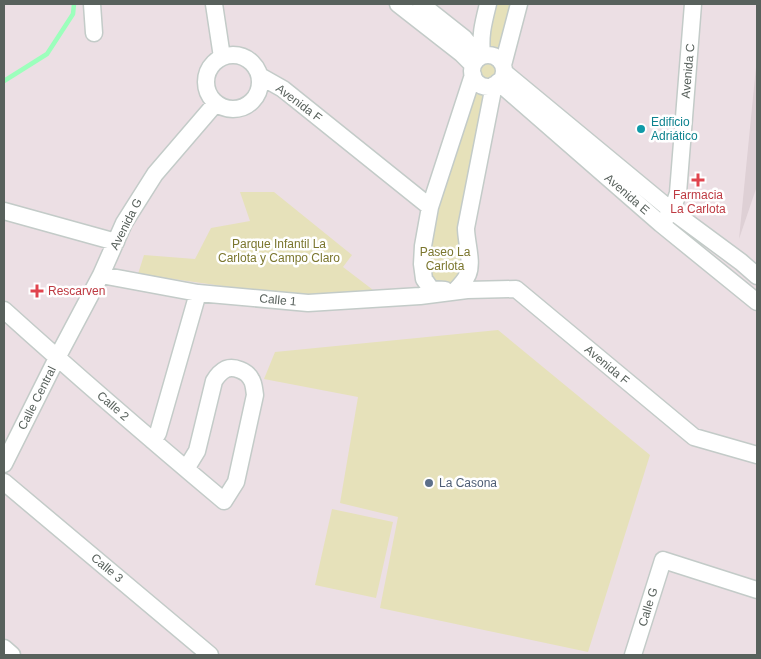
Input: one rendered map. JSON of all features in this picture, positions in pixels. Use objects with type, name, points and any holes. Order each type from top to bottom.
[{"type":"street","points":[[92,4],[94,33]]},
{"type":"street","points":[[214,4],[222,57]]},
{"type":"street","points":[[398,4],[462,54],[477,63]]},
{"type":"street","points":[[421,4],[464,38],[472,48],[477,63],[430,207],[422,256],[424,279],[431,290],[455,291],[463,283],[469,270],[466,228],[500,76],[519,4]]},
{"type":"street","points":[[488,4],[481,31],[475,80],[482,85],[488,86],[500,76]]},
{"type":"street","name":"Avenida C","points":[[667,218],[678,193],[693,4]]},
{"type":"street","points":[[230,55],[246,57],[257,68],[260,76],[259,92],[254,100],[240,108],[232,109],[216,103],[209,95],[206,85],[206,75],[212,64],[222,57],[230,55]]},
{"type":"street","points":[[477,63],[489,55],[496,57],[499,59],[500,76]]},
{"type":"street","name":"Avenida F","points":[[260,76],[283,89],[430,207]]},
{"type":"street","name":"Avenida E","points":[[500,76],[667,218],[757,302]]},
{"type":"street","name":"Avenida G","points":[[57,358],[101,275],[124,223],[155,174],[216,103]]},
{"type":"street","points":[[4,211],[116,242]]},
{"type":"street","name":"Avenida E","points":[[667,218],[741,262],[757,276]]},
{"type":"street","name":"Calle 1","points":[[101,275],[198,293],[308,303],[420,296],[455,291]]},
{"type":"street","name":"Avenida F","points":[[455,291],[516,289],[694,437],[757,455]]},
{"type":"street","points":[[153,441],[158,433],[198,293]]},
{"type":"street","name":"Calle 2","points":[[4,310],[57,358],[153,441],[186,469],[224,501],[236,482],[255,395],[254,383],[246,372],[227,369],[219,374],[214,381],[197,451],[186,469]]},
{"type":"street","name":"Calle Central","points":[[4,464],[57,358]]},
{"type":"street","name":"Calle 3","points":[[4,482],[210,655]]},
{"type":"street","name":"Calle G","points":[[633,655],[663,560],[757,590]]},
{"type":"street","points":[[4,648],[12,655]]},
{"type":"shaded area","points":[[757,57],[757,186],[739,239]]},
{"type":"green space","name":"Paseo La Carlota","points":[[488,4],[519,4],[503,65],[463,283],[431,289],[422,271]]},
{"type":"green space","name":"Parque Infantil La Carlota y Campo Claro","points":[[240,192],[274,192],[352,255],[343,267],[377,293],[301,297],[138,274],[144,255],[195,259],[211,228],[250,221]]},
{"type":"green space","points":[[498,330],[650,455],[588,652],[380,608],[398,517],[340,503],[358,397],[264,379],[275,352]]},
{"type":"green space","points":[[332,509],[393,522],[376,598],[315,585]]},
{"type":"waterway","points":[[4,81],[47,54],[73,14],[74,4]]},
{"type":"place","name":"Edificio Adriático","points":[[641,129]]},
{"type":"place","name":"Farmacia La Carlota","points":[[698,180]]},
{"type":"place","name":"Rescarven","points":[[37,291]]},
{"type":"place","name":"La Casona","points":[[429,483]]}]
